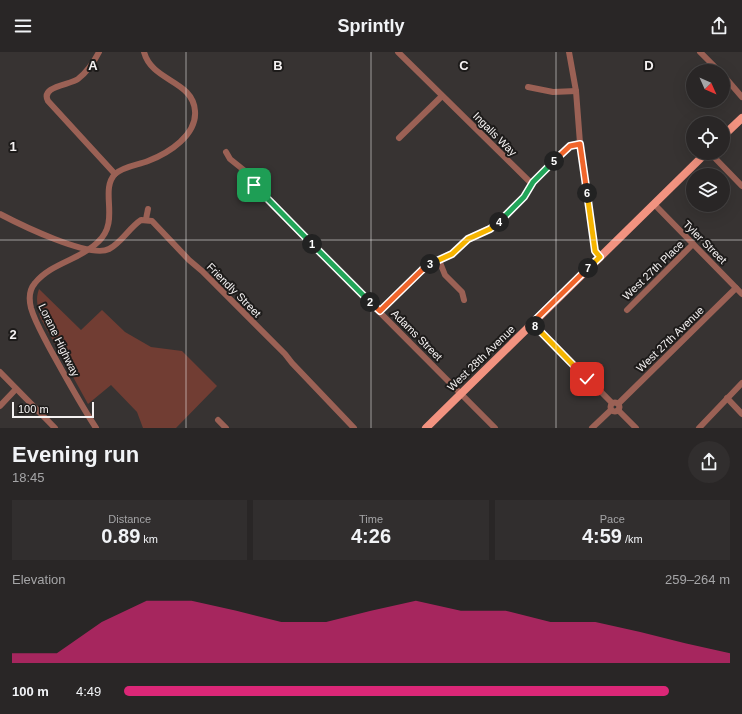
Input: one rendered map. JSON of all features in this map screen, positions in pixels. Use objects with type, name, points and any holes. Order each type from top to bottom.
[{"type":"main road","points":[[730,129],[742,118]]},
{"type":"main road","name":"West 28th Avenue","points":[[426,428],[699,160]]},
{"type":"street","points":[[99,52],[83,75],[72,82],[53,88],[47,94],[47,100],[115,174],[128,167],[150,160],[175,146],[188,134],[195,121],[194,105],[187,92],[156,72],[148,63],[144,52]]},
{"type":"street","name":"Ingalls Way","points":[[398,52],[532,184]]},
{"type":"street","points":[[569,52],[576,91],[580,144],[595,251],[600,257]]},
{"type":"street","points":[[700,52],[712,64]]},
{"type":"street","points":[[730,83],[742,97]]},
{"type":"street","points":[[528,87],[553,92],[576,91]]},
{"type":"street","points":[[399,138],[442,96]]},
{"type":"street","points":[[380,311],[422,270],[453,253],[468,239],[492,228],[524,197],[532,184],[567,149],[572,145],[580,144]]},
{"type":"street","name":"Adams Street","points":[[226,152],[230,159],[245,171],[255,187],[495,428]]},
{"type":"street","points":[[717,160],[742,186]]},
{"type":"street","name":"Lorane Highway","points":[[96,428],[62,371],[40,329],[31,309],[30,291],[40,277],[48,270],[88,249],[99,241],[108,227],[109,192],[115,174]]},
{"type":"street","name":"Tyler Street","points":[[654,204],[742,294]]},
{"type":"street","points":[[0,214],[33,231],[88,249],[97,250],[109,249],[135,224],[146,219],[148,209]]},
{"type":"street","name":"Friendly Street","points":[[146,219],[156,225],[189,260],[286,354],[292,363],[354,428]]},
{"type":"street","name":"West 27th Place","points":[[627,310],[693,244]]},
{"type":"street","points":[[439,260],[446,276],[462,292],[464,300]]},
{"type":"street","name":"West 27th Avenue","points":[[592,428],[736,288]]},
{"type":"street","points":[[532,323],[636,428]]},
{"type":"street","points":[[0,372],[55,428]]},
{"type":"street","points":[[699,428],[742,383]]},
{"type":"street","points":[[0,406],[16,389]]},
{"type":"street","points":[[727,398],[742,414]]},
{"type":"street","points":[[218,420],[226,428]]},
{"type":"shaded area","points":[[39,289],[81,330],[102,310],[125,332],[151,347],[182,351],[217,386],[176,428],[143,428],[137,412],[111,385],[88,404],[40,317],[37,300]]},
{"type":"route","points":[[254,185],[380,311],[425,267],[452,254],[468,239],[492,228],[524,197],[535,180],[567,149],[572,145],[580,144],[595,251],[600,257],[532,323],[587,379]]}]
